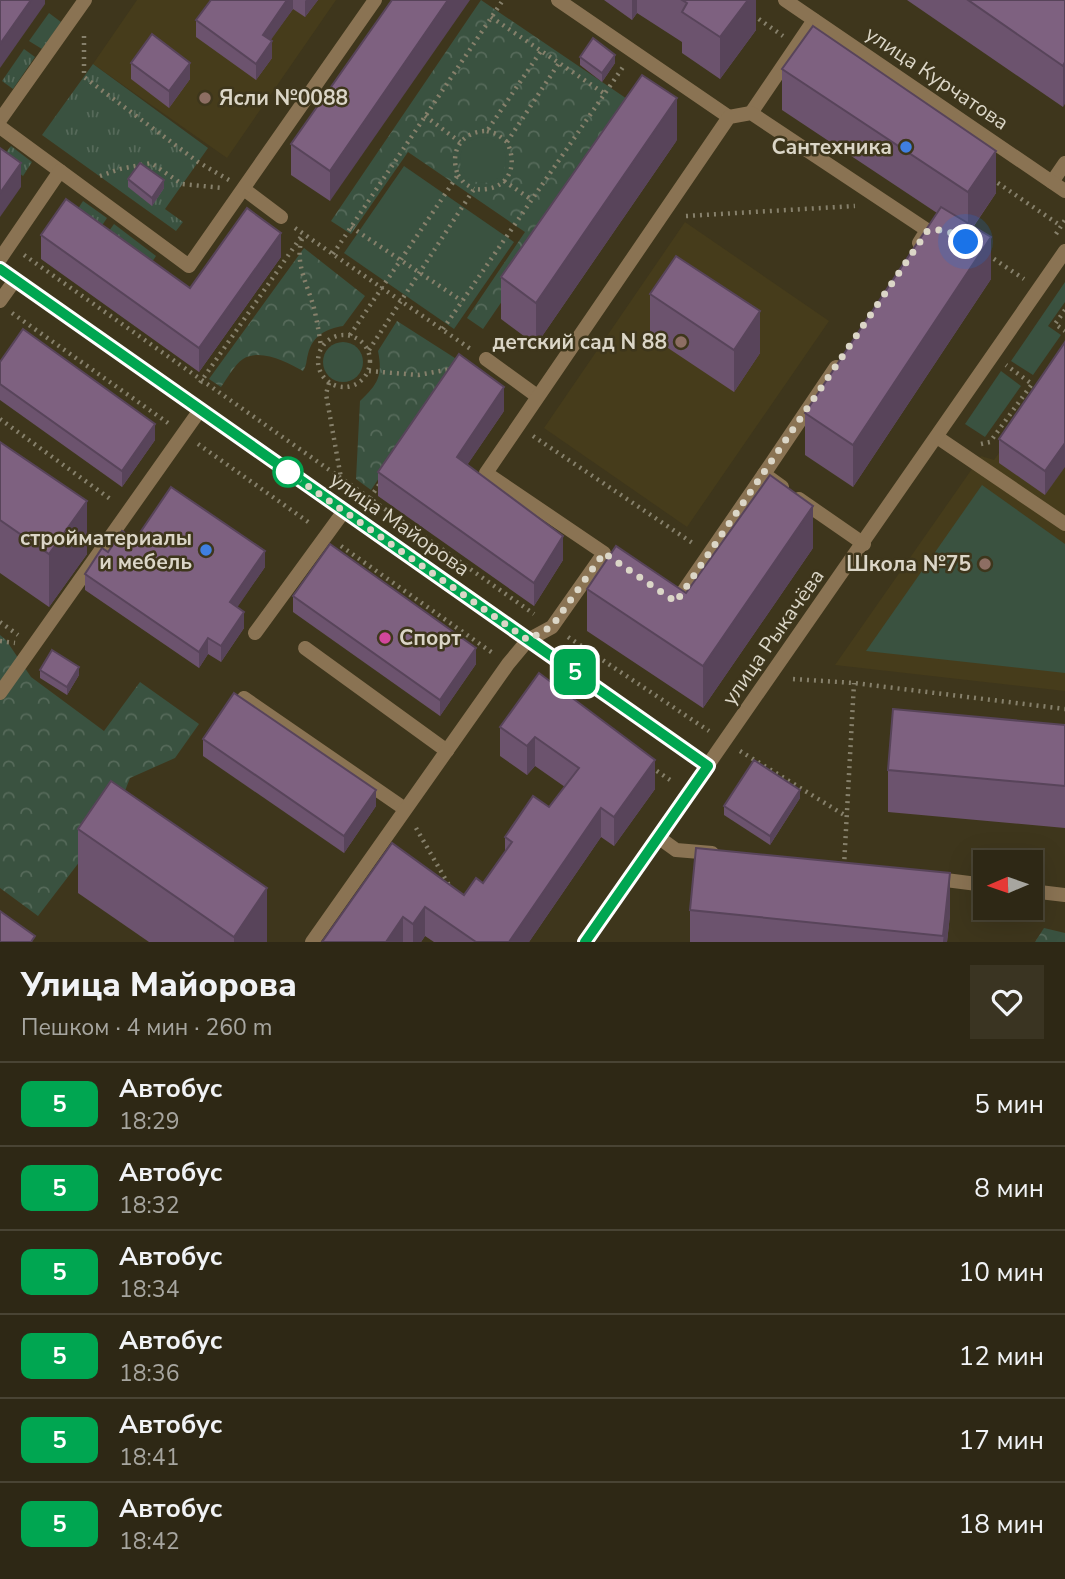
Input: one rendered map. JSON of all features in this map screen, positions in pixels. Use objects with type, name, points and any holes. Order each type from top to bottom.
[{"type":"street","points":[[0,127],[189,266],[245,190],[375,0]]},
{"type":"street","points":[[558,0],[729,117],[751,113],[928,230],[912,253]]},
{"type":"street","name":"улица Курчатова","points":[[785,0],[1065,191]]},
{"type":"street","points":[[0,120],[83,1]]},
{"type":"street","points":[[751,113],[814,20]]},
{"type":"street","points":[[312,942],[508,664],[528,640],[552,626],[609,556],[486,473],[729,117]]},
{"type":"street","points":[[1052,182],[1065,163]]},
{"type":"street","points":[[0,259],[60,171]]},
{"type":"street","points":[[245,190],[281,216]]},
{"type":"street","name":"улица Рыкачёва","points":[[585,942],[1065,251]]},
{"type":"street","name":"улица Майорова","points":[[0,269],[708,766]]},
{"type":"street","points":[[0,301],[15,280]]},
{"type":"street","points":[[655,588],[676,602],[842,358]]},
{"type":"street","points":[[486,359],[537,396]]},
{"type":"street","points":[[0,693],[200,410]]},
{"type":"street","points":[[937,437],[1065,524]]},
{"type":"street","points":[[764,474],[864,544]]},
{"type":"street","points":[[255,633],[344,511]]},
{"type":"street","points":[[306,648],[447,751]]},
{"type":"street","points":[[244,698],[405,809]]},
{"type":"street","points":[[659,837],[676,850],[727,855]]},
{"type":"street","points":[[921,877],[973,884]]},
{"type":"street","points":[[1043,892],[1065,895]]},
{"type":"path","points":[[333,254],[503,0]]},
{"type":"path","points":[[83,1],[84,77],[198,162],[245,190]]},
{"type":"path","points":[[742,8],[796,46]]},
{"type":"path","points":[[491,16],[605,94]]},
{"type":"path","points":[[487,131],[541,51]]},
{"type":"path","points":[[443,330],[634,52]]},
{"type":"path","points":[[507,142],[559,63]]},
{"type":"path","points":[[425,116],[460,142]]},
{"type":"path","points":[[477,131],[497,134],[507,142],[513,163],[505,181],[491,189],[474,189],[464,183],[454,164],[454,153],[460,142],[477,131]]},
{"type":"path","points":[[60,171],[100,176],[151,163],[182,184],[245,190]]},
{"type":"path","points":[[350,335],[458,175]]},
{"type":"path","points":[[992,179],[1061,226]]},
{"type":"path","points":[[505,181],[532,200]]},
{"type":"path","points":[[369,351],[474,189]]},
{"type":"path","points":[[682,216],[888,205]]},
{"type":"path","points":[[281,216],[303,234],[476,352],[470,358]]},
{"type":"path","points":[[351,227],[462,301]]},
{"type":"path","points":[[200,382],[303,234]]},
{"type":"path","points":[[303,234],[299,248],[302,270],[321,347]]},
{"type":"path","points":[[10,245],[200,382],[552,626],[724,743],[846,816]]},
{"type":"path","points":[[980,251],[1024,278],[1020,289]]},
{"type":"path","points":[[1065,310],[1055,324],[1065,331]]},
{"type":"path","points":[[350,335],[365,344],[369,351],[369,371],[362,381],[354,386],[345,388],[329,383],[318,368],[317,358],[321,347],[331,338],[350,335]]},
{"type":"path","points":[[993,356],[1040,388]]},
{"type":"path","points":[[369,371],[418,375],[454,368]]},
{"type":"path","points":[[953,447],[990,442],[1032,384],[1042,379]]},
{"type":"path","points":[[329,383],[326,394],[341,478]]},
{"type":"path","points":[[0,419],[128,511]]},
{"type":"path","points":[[517,425],[709,554]]},
{"type":"path","points":[[370,498],[385,476]]},
{"type":"path","points":[[785,690],[800,668]]},
{"type":"path","points":[[793,680],[854,682],[1065,709]]},
{"type":"path","points":[[844,867],[854,682]]},
{"type":"path","points":[[735,763],[743,752]]},
{"type":"path","points":[[405,809],[451,889]]},
{"type":"shaded area","name":"Ясли №0088","points":[[137,0],[336,0],[227,158],[93,64]]},
{"type":"shaded area","points":[[685,222],[829,321],[687,527],[544,428]]},
{"type":"shaded area","name":"Школа №75","points":[[1065,359],[1065,691],[835,665],[981,456],[994,460]]},
{"type":"green space","points":[[481,0],[636,105],[483,329],[467,318],[525,232],[408,152],[351,234],[331,221]]},
{"type":"green space","points":[[49,13],[61,22],[42,49],[29,41]]},
{"type":"green space","points":[[24,49],[35,57],[13,89],[2,81]]},
{"type":"green space","points":[[93,64],[208,148],[165,209],[183,222],[176,231],[42,135]]},
{"type":"green space","points":[[483,137],[499,144],[506,160],[499,176],[483,183],[467,176],[460,160],[467,144]]},
{"type":"green space","points":[[11,146],[32,162],[23,176],[1,159]]},
{"type":"green space","points":[[404,166],[514,242],[454,329],[344,253]]},
{"type":"green space","points":[[83,201],[107,218],[97,233],[74,215]]},
{"type":"green space","points":[[114,224],[156,256],[146,271],[104,238]]},
{"type":"green space","points":[[304,248],[365,296],[343,326],[326,331],[313,342],[303,371],[273,358],[250,356],[237,365],[221,387],[209,379]]},
{"type":"green space","points":[[1065,282],[1065,302],[1048,326],[1061,335],[1033,375],[1011,361]]},
{"type":"green space","points":[[397,321],[458,360],[371,490],[356,479],[360,401],[378,379],[378,351]]},
{"type":"green space","points":[[343,342],[351,343],[357,348],[362,354],[362,370],[357,376],[351,381],[343,382],[335,381],[329,376],[324,370],[323,362],[324,354],[329,348],[335,343]]},
{"type":"green space","points":[[1001,371],[1021,386],[985,437],[965,424]]},
{"type":"green space","points":[[982,485],[1065,544],[1065,673],[866,651]]},
{"type":"green space","points":[[0,635],[31,677],[104,731],[140,682],[199,724],[175,758],[130,778],[116,814],[38,916],[0,888]]},
{"type":"green space","points":[[1044,928],[1065,933],[1065,942],[1035,942]]},
{"type":"building","points":[[0,0],[31,0],[0,44]]},
{"type":"building","points":[[211,0],[287,0],[263,35],[272,41],[256,64],[196,20]]},
{"type":"building","points":[[392,0],[448,0],[330,171],[291,144]]},
{"type":"building","points":[[682,0],[748,0],[720,37],[682,12],[687,3]]},
{"type":"building","points":[[968,0],[1065,0],[1063,66]]},
{"type":"building","points":[[813,26],[996,151],[968,192],[782,69]]},
{"type":"building","points":[[152,34],[190,63],[169,91],[131,63]]},
{"type":"building","points":[[593,38],[615,55],[602,73],[580,57]]},
{"type":"building","points":[[642,75],[677,98],[536,303],[501,277]]},
{"type":"building","points":[[0,148],[21,163],[0,193]]},
{"type":"building","points":[[140,163],[164,180],[152,198],[128,179]]},
{"type":"building","points":[[66,199],[190,288],[247,208],[281,233],[199,348],[41,235]]},
{"type":"building","points":[[941,207],[991,237],[853,445],[805,413]]},
{"type":"building","points":[[676,256],[760,311],[734,350],[650,294]]},
{"type":"building","points":[[23,329],[155,424],[122,471],[0,384],[0,362]]},
{"type":"building","points":[[1065,342],[1065,443],[1045,471],[999,439]]},
{"type":"building","points":[[459,354],[504,387],[457,457],[563,536],[534,583],[378,472]]},
{"type":"building","points":[[0,442],[87,501],[49,554],[0,520]]},
{"type":"building","points":[[770,475],[813,506],[703,666],[587,589],[616,546],[686,593]]},
{"type":"building","points":[[171,487],[265,551],[230,602],[244,612],[221,646],[208,638],[199,652],[85,574],[102,548],[108,552],[122,531],[135,540]]},
{"type":"building","name":"Спорт","points":[[330,544],[476,648],[440,700],[293,596]]},
{"type":"building","points":[[52,650],[79,667],[67,687],[40,670]]},
{"type":"building","points":[[539,673],[655,760],[614,817],[601,808],[509,942],[476,942],[425,907],[413,924],[403,917],[386,942],[322,942],[392,843],[464,895],[476,878],[483,883],[512,842],[505,837],[533,796],[549,807],[579,768],[535,737],[527,746],[500,727]]},
{"type":"building","points":[[234,693],[376,790],[344,836],[203,739]]},
{"type":"building","points":[[893,709],[1065,725],[1065,786],[888,770]]},
{"type":"building","points":[[754,760],[800,790],[770,836],[724,806]]},
{"type":"building","points":[[111,781],[267,888],[234,937],[78,829]]},
{"type":"building","points":[[696,848],[950,873],[943,936],[690,910]]},
{"type":"building","points":[[0,911],[35,936],[31,942],[0,942]]},
{"type":"bus line","name":"5","points":[[0,269],[708,766],[585,942]]},
{"type":"place","name":"Ясли №0088","points":[[205,98]]},
{"type":"place","name":"Сантехника","points":[[906,147]]},
{"type":"place","name":"детский сад N 88","points":[[681,342]]},
{"type":"place","name":"стройматериалы и мебель","points":[[206,550]]},
{"type":"place","name":"Школа №75","points":[[985,564]]},
{"type":"place","name":"Спорт","points":[[385,638]]},
{"type":"route","points":[[288,472],[528,640],[552,626],[604,553],[676,602],[928,230],[946,230],[966,242]]}]
